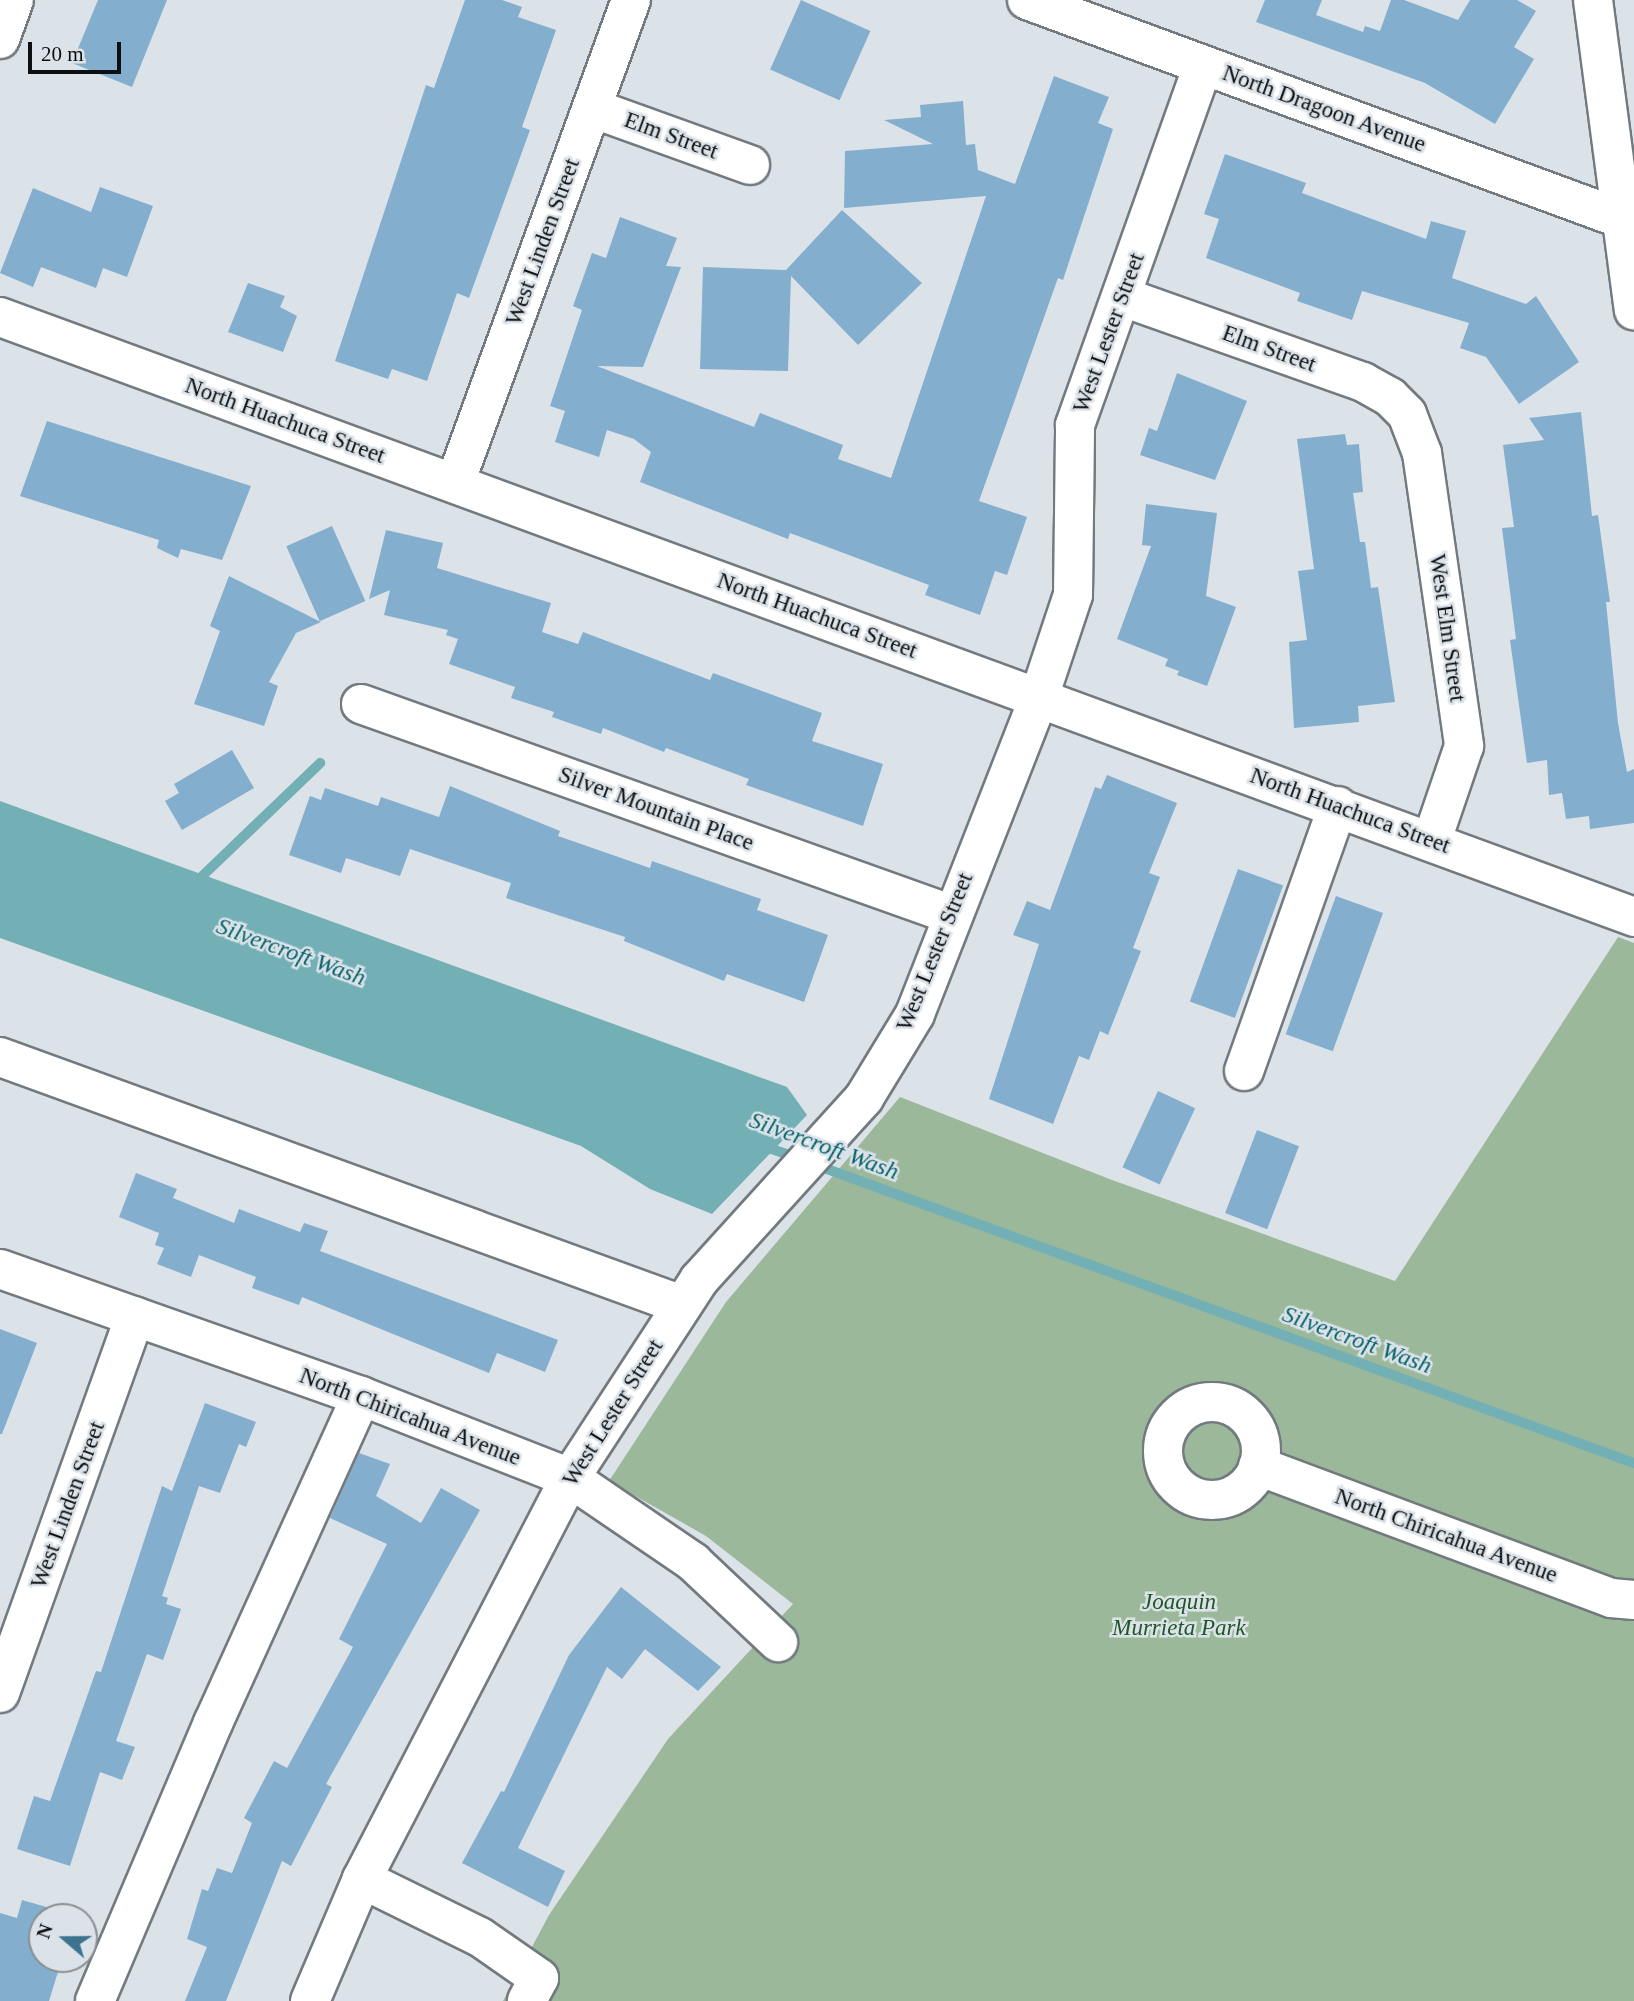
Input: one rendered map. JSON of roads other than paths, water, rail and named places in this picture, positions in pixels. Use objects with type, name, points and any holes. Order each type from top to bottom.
[{"type":"street","points":[[0,39],[14,0]]},
{"type":"street","name":"West Linden Street","points":[[455,484],[631,0]]},
{"type":"street","name":"North Dragoon Avenue","points":[[1027,0],[1622,219]]},
{"type":"street","points":[[1593,0],[1634,310]]},
{"type":"street","name":"West Lester Street","points":[[310,2001],[362,1880],[570,1478],[681,1305],[767,1203],[864,1098],[915,1014],[950,914],[1039,696],[1073,595],[1075,425],[1203,65]]},
{"type":"street","name":"Elm Street","points":[[592,107],[750,165]]},
{"type":"street","name":"Elm Street","points":[[1123,296],[1363,382],[1390,397],[1407,414]]},
{"type":"street","name":"North Huachuca Street","points":[[0,317],[1432,840],[1634,917]]},
{"type":"street","name":"West Elm Street","points":[[1407,414],[1422,453],[1464,746],[1432,840]]},
{"type":"street","name":"Silver Mountain Place","points":[[361,704],[950,914]]},
{"type":"street","points":[[1244,1071],[1338,807]]},
{"type":"street","points":[[0,1057],[681,1305]]},
{"type":"street","name":"North Chiricahua Avenue","points":[[0,1269],[361,1396],[570,1478],[693,1562],[778,1642]]},
{"type":"street","name":"West Linden Street","points":[[0,1693],[135,1316]]},
{"type":"street","points":[[95,2001],[213,1723],[361,1396]]},
{"type":"street","name":"North Chiricahua Avenue","points":[[1258,1466],[1611,1598],[1634,1600]]},
{"type":"street","points":[[362,1880],[480,1937],[533,1990]]},
{"type":"water","points":[[0,801],[787,1087],[807,1115],[712,1214],[650,1189],[581,1146],[0,938]]},
{"type":"waterway","points":[[194,884],[320,763]]},
{"type":"waterway","name":"Silvercroft Wash","points":[[763,1146],[798,1158]]},
{"type":"waterway","name":"Silvercroft Wash","points":[[816,1165],[1634,1463]]},
{"type":"park label","name":"Joaquin Murrieta Park","points":[[1179,1615]]}]
